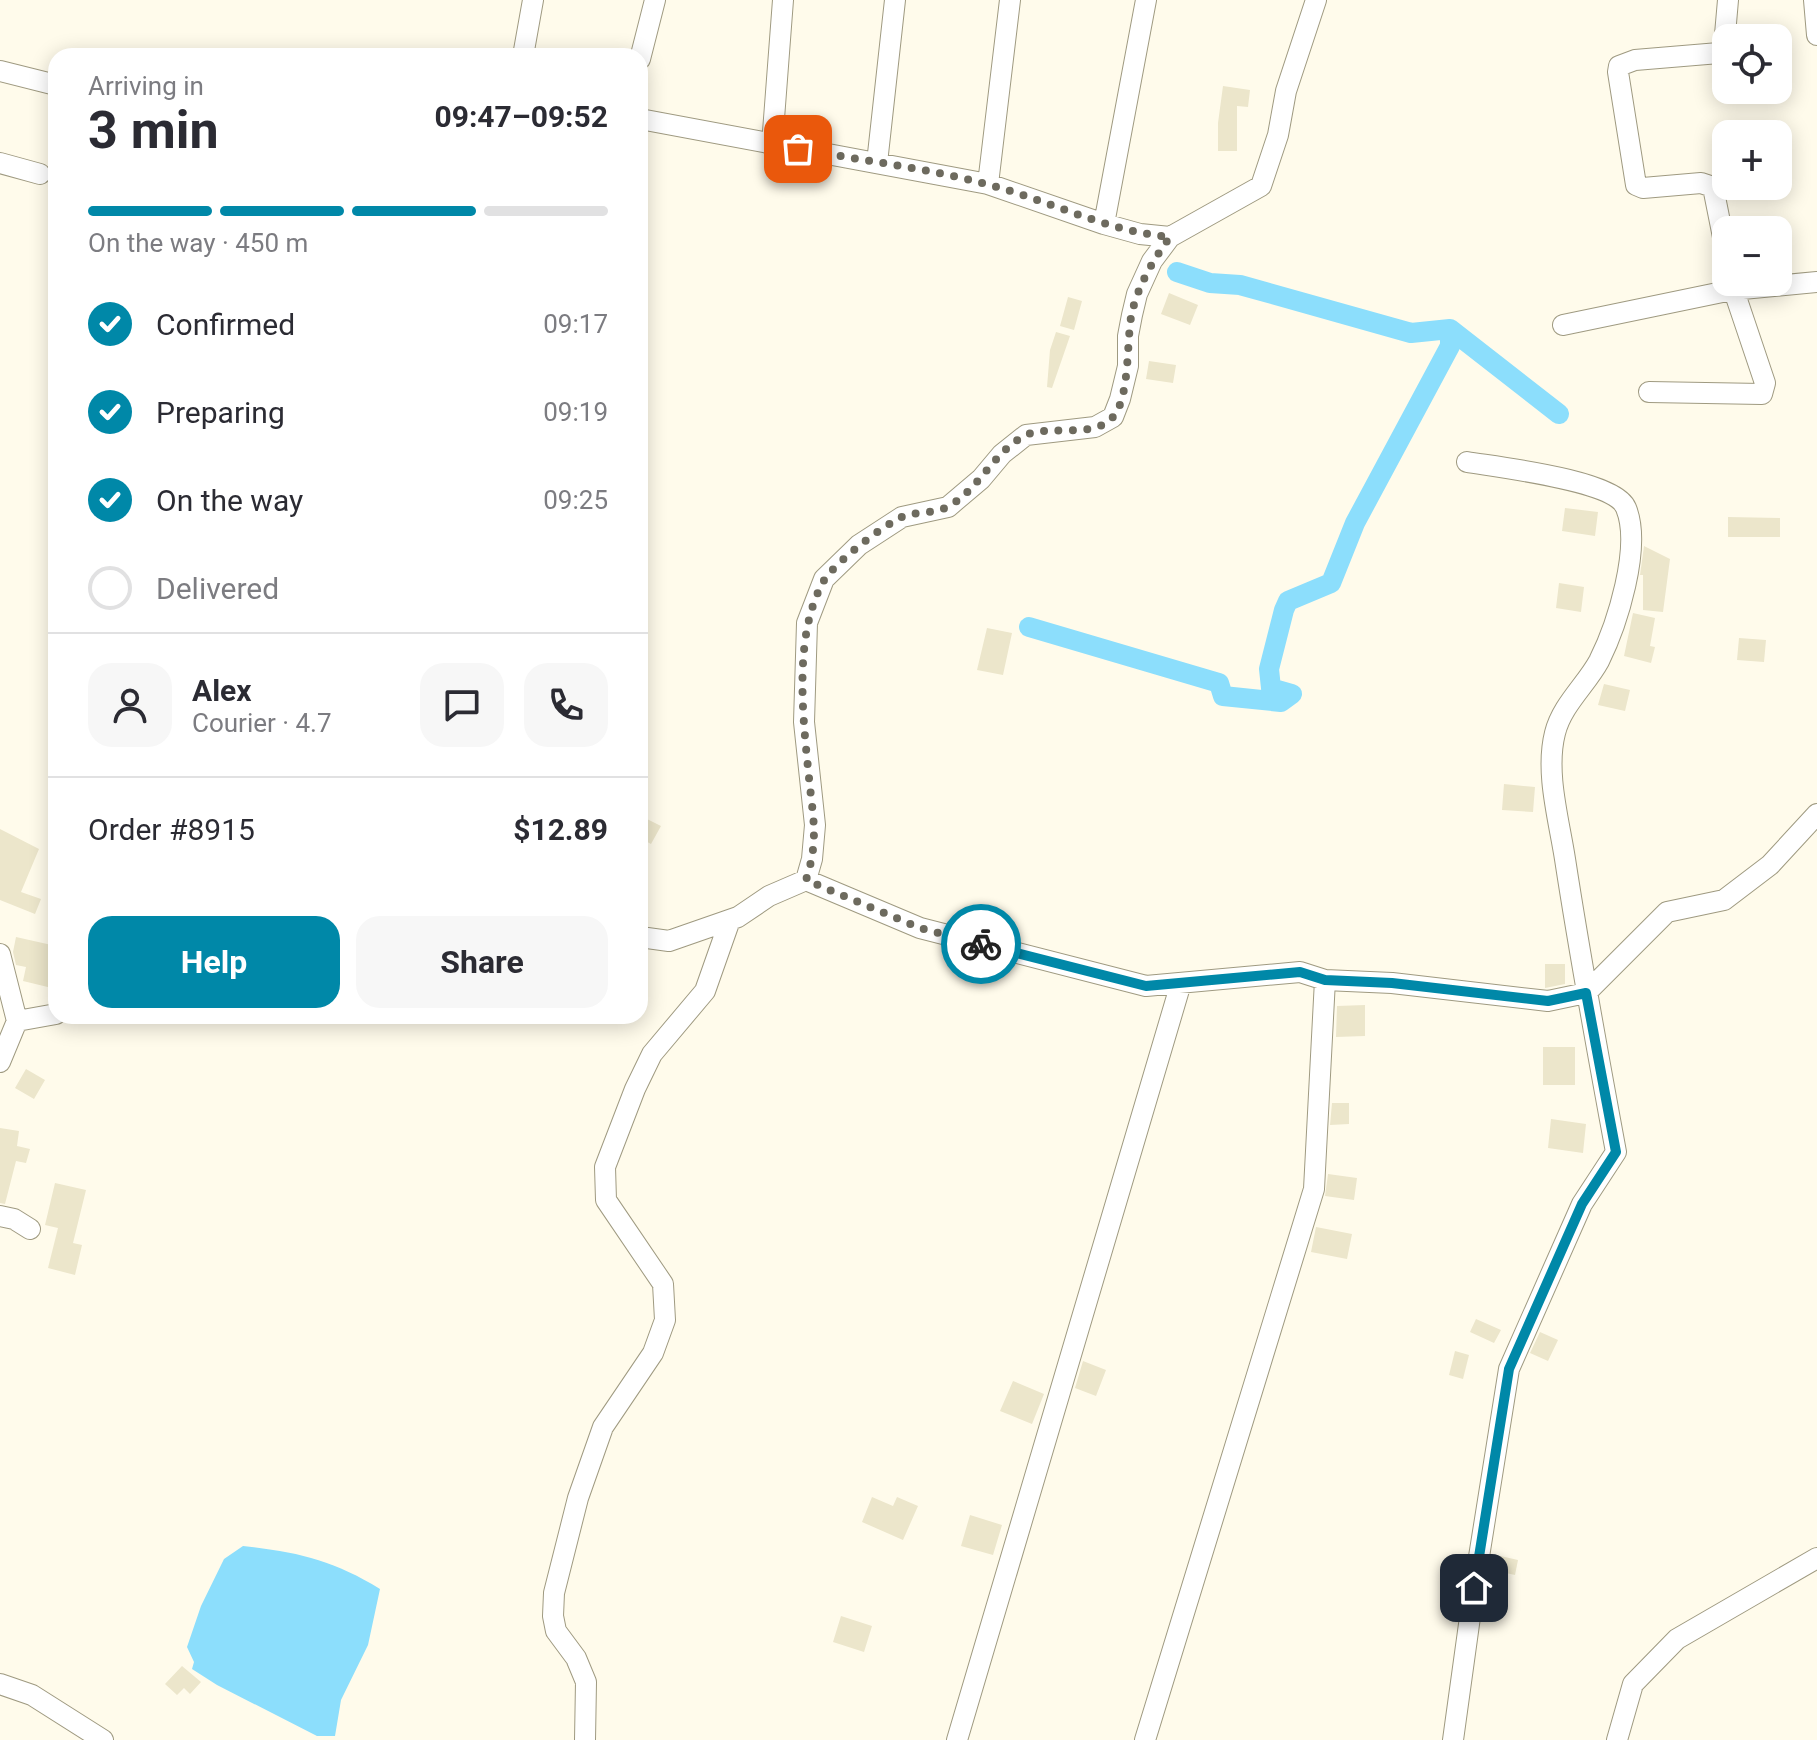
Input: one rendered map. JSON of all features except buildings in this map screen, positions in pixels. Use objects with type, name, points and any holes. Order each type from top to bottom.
[{"type":"street","points":[[524,48],[533,0]]},
{"type":"street","points":[[643,48],[655,0]]},
{"type":"street","points":[[772,145],[783,0]]},
{"type":"street","points":[[877,163],[895,0]]},
{"type":"street","points":[[988,184],[1010,0]]},
{"type":"street","points":[[1104,224],[1146,0]]},
{"type":"street","points":[[806,880],[812,859],[815,825],[804,722],[807,623],[824,579],[859,545],[902,517],[948,507],[1026,435],[1095,427],[1113,417],[1128,366],[1128,336],[1137,294],[1152,261],[1170,237],[1261,186],[1278,135],[1286,91],[1316,0]]},
{"type":"street","points":[[1719,216],[1713,187],[1701,183],[1643,188],[1636,185],[1618,72],[1619,66],[1635,60],[1719,53],[1724,46],[1728,0]]},
{"type":"street","points":[[1814,0],[1817,35]]},
{"type":"street","points":[[0,71],[48,83]]},
{"type":"street","points":[[648,121],[988,184],[1104,224],[1140,234],[1170,237]]},
{"type":"street","points":[[0,163],[40,174]]},
{"type":"street","points":[[1792,283],[1817,282]]},
{"type":"street","points":[[1563,325],[1712,291]]},
{"type":"street","points":[[1649,392],[1762,394],[1765,383],[1735,296]]},
{"type":"street","points":[[1453,1740],[1509,1369],[1582,1204],[1616,1152],[1586,993],[1553,771],[1555,733],[1567,707],[1598,661],[1612,627],[1625,585],[1631,539],[1626,507],[1621,500],[1590,485],[1467,462]]},
{"type":"street","points":[[648,938],[669,941],[730,920],[769,896],[806,880],[920,928],[1146,986],[1300,972],[1325,980],[1392,983],[1548,1001],[1586,993],[1667,912],[1724,900],[1770,865],[1817,814]]},
{"type":"street","points":[[585,1740],[586,1682],[576,1658],[556,1631],[553,1616],[561,1556],[603,1427],[653,1353],[665,1320],[663,1284],[606,1200],[605,1167],[652,1054],[705,991],[730,920]]},
{"type":"street","points":[[0,954],[17,1021],[0,1062]]},
{"type":"street","points":[[1145,1740],[1314,1189],[1325,980]]},
{"type":"street","points":[[957,1740],[1181,983]]},
{"type":"street","points":[[17,1021],[48,1015]]},
{"type":"street","points":[[0,1216],[14,1219],[30,1229]]},
{"type":"street","points":[[1617,1740],[1633,1684],[1677,1639],[1817,1558]]},
{"type":"street","points":[[0,1684],[32,1695],[103,1740]]},
{"type":"water","points":[[243,1546],[281,1551],[330,1564],[380,1589],[368,1645],[341,1700],[335,1736],[317,1736],[192,1669],[194,1662],[187,1647],[201,1606],[224,1559]]},
{"type":"waterway","points":[[1177,272],[1210,283],[1240,285],[1411,333],[1450,329],[1559,414]]},
{"type":"waterway","points":[[1029,627],[1219,683],[1223,696],[1281,702],[1292,694],[1271,688],[1269,669],[1288,601],[1331,583],[1355,523],[1450,346],[1450,329]]},
{"type":"way so far","points":[[798,149],[988,184],[1104,224],[1140,234],[1170,237],[1152,261],[1137,294],[1128,336],[1128,366],[1113,417],[1095,427],[1026,435],[948,507],[902,517],[859,545],[824,579],[807,623],[804,722],[815,825],[812,859],[806,880],[920,928],[981,944]]},
{"type":"route","points":[[981,944],[1146,986],[1300,972],[1325,980],[1392,983],[1548,1001],[1586,993],[1616,1152],[1582,1204],[1509,1369],[1474,1588]]}]
